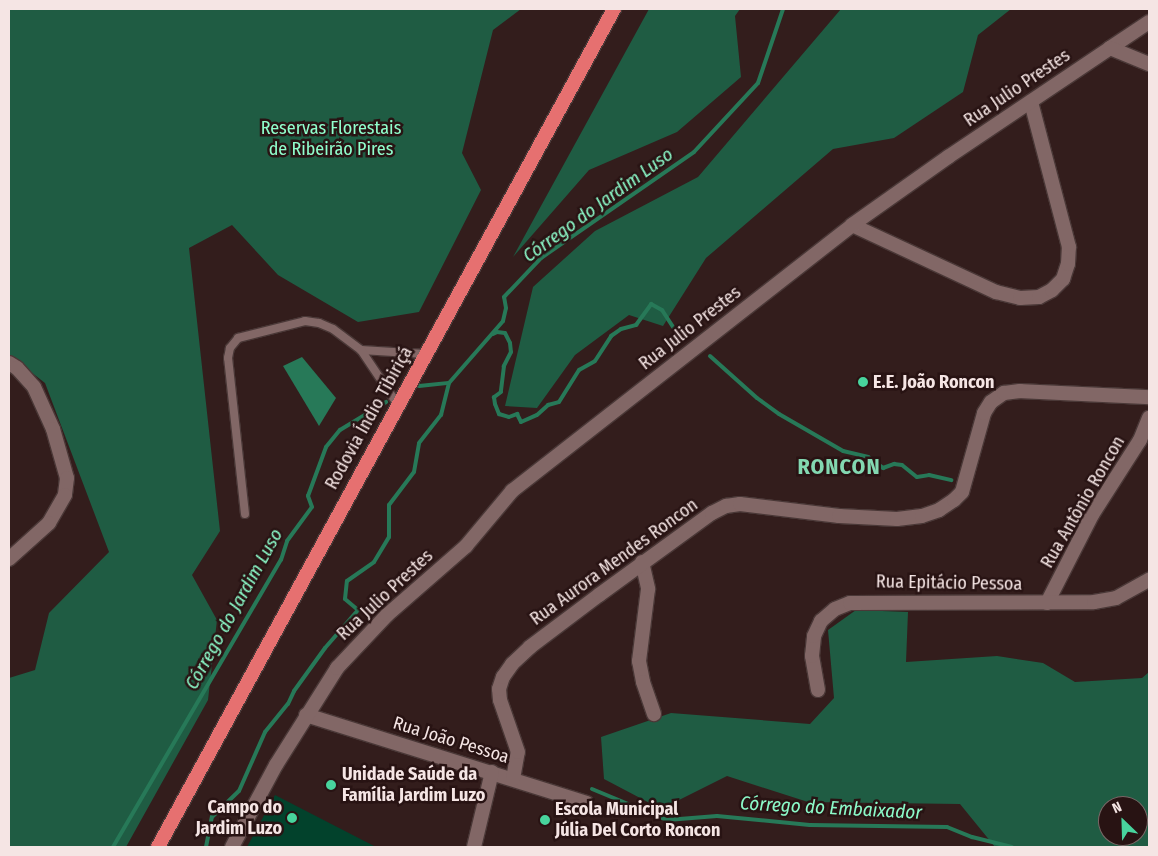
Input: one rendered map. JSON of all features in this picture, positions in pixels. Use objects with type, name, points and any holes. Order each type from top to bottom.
[{"type":"highway","name":"Rodovia Índio Tibiriçá","points":[[158,847],[614,9]]},
{"type":"street","name":"Rua Julio Prestes","points":[[232,847],[306,715],[337,668],[362,639],[466,546],[512,491],[852,225],[1149,22]]},
{"type":"street","points":[[1110,48],[1149,64]]},
{"type":"street","points":[[852,225],[996,292],[1020,298],[1039,297],[1052,290],[1063,279],[1068,264],[1068,247],[1031,102]]},
{"type":"street","points":[[9,363],[17,368],[34,387],[53,429],[66,478],[65,495],[49,523],[9,559]]},
{"type":"street","name":"Rua Aurora Mendes Roncon","points":[[513,779],[518,752],[500,700],[499,689],[503,677],[512,664],[530,647],[693,524],[726,506],[760,504],[839,516],[897,519],[922,516],[939,510],[962,492],[984,413],[991,402],[1004,394],[1020,391],[1149,397]]},
{"type":"street","name":"Rua Antônio Roncon","points":[[1047,603],[1092,515],[1140,440],[1149,418]]},
{"type":"street","points":[[642,562],[648,589],[639,661],[643,682],[654,714]]},
{"type":"street","name":"Rua Epitácio Pessoa","points":[[818,690],[812,656],[814,636],[821,622],[835,609],[843,606],[867,601],[1094,602],[1116,598],[1149,580]]},
{"type":"street","name":"Rua João Pessoa","points":[[306,715],[586,803]]},
{"type":"street","points":[[474,847],[492,772]]},
{"type":"lane","points":[[245,514],[228,358],[230,348],[238,338],[246,334],[305,321],[319,322],[333,329],[361,350],[398,404]]},
{"type":"lane","points":[[361,350],[426,354]]},
{"type":"shaded area","points":[[302,357],[336,398],[319,426],[283,366]]},
{"type":"shaded area","name":"Campo do Jardim Luzo","points":[[275,795],[376,847],[247,847]]},
{"type":"green space","name":"Reservas Florestais de Ribeirão Pires","points":[[9,9],[521,9],[493,30],[462,153],[481,190],[419,312],[358,322],[278,275],[232,225],[189,248],[220,531],[192,575],[217,620],[208,700],[126,847],[9,847],[9,678],[35,670],[49,613],[109,552],[45,383],[9,355]]},
{"type":"green space","points":[[649,9],[740,9],[735,16],[741,77],[677,132],[589,170],[513,257]]},
{"type":"green space","points":[[841,9],[1011,9],[978,35],[963,92],[894,138],[833,149],[706,258],[663,326],[629,315],[575,355],[537,408],[505,406],[533,287],[595,231],[698,177]]},
{"type":"green space","points":[[856,610],[908,612],[906,662],[997,656],[1043,663],[1075,682],[1142,678],[1149,672],[1149,847],[995,847],[960,804],[808,802],[727,776],[661,809],[604,779],[601,737],[671,713],[810,724],[834,698],[828,630]]},
{"type":"waterway","name":"Córrego do Jardim Luso","points":[[206,847],[212,817],[239,791],[265,732],[288,704],[294,691],[325,648],[358,610],[345,599],[347,581],[374,562],[389,537],[389,505],[414,472],[419,443],[441,415],[449,383],[503,321],[506,308],[504,297],[541,258],[694,152],[758,83],[783,9]]},
{"type":"waterway","points":[[493,334],[497,332],[505,333],[510,343],[511,352],[504,366],[501,392],[494,397],[495,404],[499,414],[509,417],[517,414],[521,422],[537,415],[548,405],[559,402],[579,370],[595,361],[611,336],[621,329],[636,325],[651,304],[662,310],[678,335]]},
{"type":"waterway","points":[[710,356],[757,398],[779,414],[843,451],[868,457],[883,468],[894,464],[902,465],[917,477],[929,475],[951,480]]},
{"type":"waterway","points":[[419,386],[449,383]]},
{"type":"waterway","name":"Córrego do Jardim Luso","points":[[113,847],[281,560],[287,541],[312,507],[308,496],[326,447],[340,430],[386,402]]},
{"type":"waterway","name":"Córrego do Embaixador","points":[[592,789],[667,820],[717,816],[810,825],[947,827],[972,837],[1012,847]]},
{"type":"place","name":"E.E. João Roncon","points":[[863,382]]},
{"type":"place","name":"Unidade Saúde da Família Jardim Luzo","points":[[331,785]]},
{"type":"place","name":"Campo do Jardim Luzo","points":[[292,818]]},
{"type":"place","name":"Escola Municipal Júlia Del Corto Roncon","points":[[545,820]]},
{"type":"district","name":"RONCON","points":[[839,467]]}]
